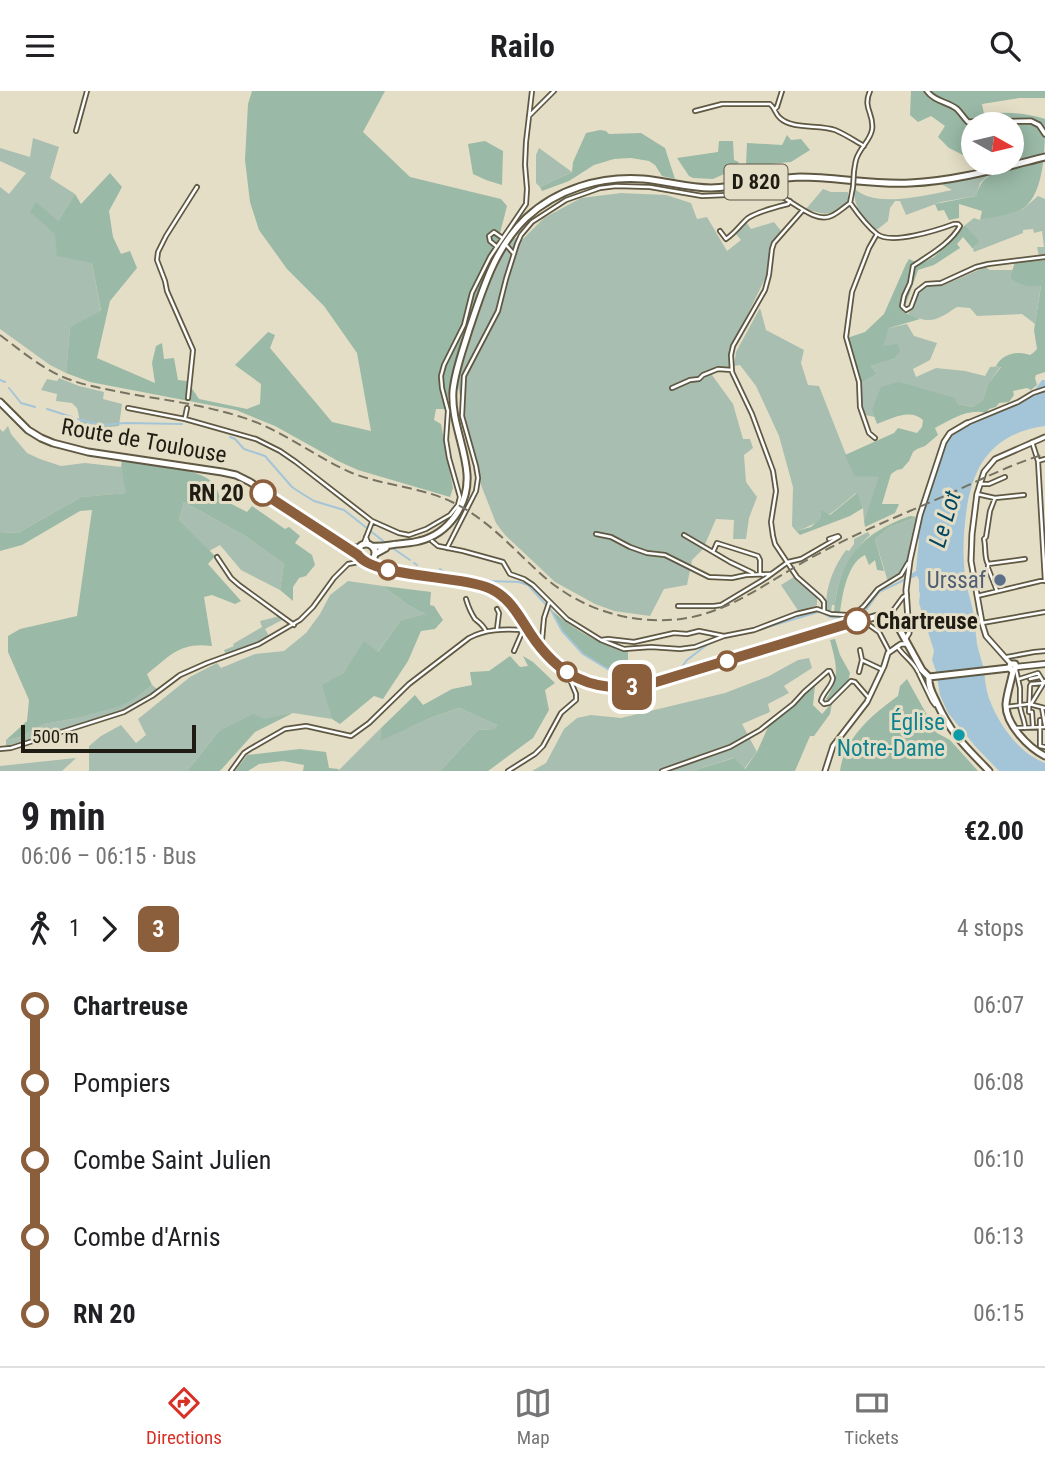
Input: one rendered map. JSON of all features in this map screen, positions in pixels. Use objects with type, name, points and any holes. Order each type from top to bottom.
[{"type":"main road","name":"D 820","points":[[366,546],[384,547],[420,541],[436,534],[452,521],[460,507],[466,490],[467,472],[453,401],[456,372],[495,260],[510,236],[529,216],[551,199],[595,182],[627,179],[709,188],[796,177],[895,183],[931,181],[965,176],[1045,155]]},
{"type":"main road","name":"Route de Toulouse","points":[[0,403],[28,430],[53,443],[88,452],[236,475],[349,548],[366,546]]},
{"type":"main road","name":"Route de Toulouse","points":[[0,403],[32,435],[59,447],[239,478],[361,560],[381,569],[476,584],[495,591],[515,609],[537,643],[558,665],[589,683],[607,688],[643,686],[875,615],[889,616]]},
{"type":"main road","points":[[366,546],[376,562],[388,570]]},
{"type":"main road","points":[[361,560],[366,546]]},
{"type":"main road","name":"D 820","points":[[374,556],[384,547]]},
{"type":"main road","points":[[361,560],[374,556]]},
{"type":"main road","points":[[889,616],[895,621],[922,670],[932,676],[1045,664]]},
{"type":"main road","points":[[1013,668],[1006,709],[1024,741],[1038,746],[1045,755]]},
{"type":"main road","points":[[932,676],[929,686],[951,731],[989,771]]},
{"type":"street","points":[[76,131],[87,91]]},
{"type":"street","points":[[128,408],[246,435],[280,451],[372,521],[403,535],[426,529],[450,515],[460,501],[447,449],[448,411],[441,376],[464,325],[472,293],[496,246],[526,204],[525,165],[532,91]]},
{"type":"street","points":[[529,116],[554,91]]},
{"type":"street","points":[[775,109],[782,91]]},
{"type":"street","points":[[447,548],[478,484],[477,466],[462,416],[464,376],[498,311],[521,235],[532,222],[566,200],[600,188],[616,186],[710,196],[774,193],[803,210],[827,217],[833,215],[850,203],[857,156],[872,129],[866,102],[870,91]]},
{"type":"street","points":[[927,91],[935,99],[958,110],[968,122],[1031,121],[1039,125],[1045,134]]},
{"type":"street","points":[[695,111],[722,104],[770,104],[782,119],[793,124],[835,130],[864,146]]},
{"type":"street","points":[[188,398],[193,349],[167,291],[157,260],[166,236],[197,187]]},
{"type":"street","points":[[720,231],[726,239],[749,218],[790,201]]},
{"type":"street","points":[[850,203],[877,234],[885,237],[917,235],[954,224],[960,226],[957,232],[930,256],[913,266],[902,302],[906,310],[911,307],[918,291],[926,284],[941,283],[988,264],[1045,257]]},
{"type":"street","points":[[803,210],[774,243],[765,290],[733,346],[731,355],[734,377],[752,414],[770,462],[776,492],[772,515],[775,544],[800,580],[821,598],[824,611]]},
{"type":"street","points":[[496,246],[489,241],[489,236],[494,232],[501,237]]},
{"type":"street","points":[[874,438],[869,433],[860,407],[859,381],[846,337],[852,292],[877,234]]},
{"type":"street","points":[[507,246],[514,254]]},
{"type":"street","points":[[672,388],[718,369],[732,370]]},
{"type":"street","points":[[825,771],[831,748],[869,697],[887,656],[906,641],[909,632],[907,575],[924,501],[944,442],[950,433],[967,423],[1045,389]]},
{"type":"street","points":[[185,419],[187,408]]},
{"type":"street","points":[[1029,736],[1021,712],[1019,679],[1007,657],[986,636],[971,561],[977,494],[984,472],[995,459],[1045,437]]},
{"type":"street","points":[[977,596],[1045,581],[1038,461],[1032,442]]},
{"type":"street","points":[[1038,461],[1045,459]]},
{"type":"street","points":[[980,483],[989,484],[1005,477]]},
{"type":"street","points":[[977,494],[995,498],[1024,495]]},
{"type":"street","points":[[995,498],[984,540],[986,561],[997,591]]},
{"type":"street","points":[[366,546],[366,537],[372,521]]},
{"type":"street","points":[[426,529],[429,536]]},
{"type":"street","points":[[596,534],[611,537],[647,553],[665,555],[709,577],[732,578],[756,574]]},
{"type":"street","points":[[684,535],[739,568],[756,574],[771,574]]},
{"type":"street","points":[[678,606],[718,606],[788,562],[801,559],[839,537],[829,539]]},
{"type":"street","points":[[432,541],[434,545],[503,562],[510,574],[533,585],[548,605],[567,619],[601,640],[624,649],[695,647],[819,609],[838,615],[856,613],[878,589],[901,575],[907,575]]},
{"type":"street","points":[[713,552],[717,543],[758,556],[760,573],[763,575]]},
{"type":"street","points":[[217,557],[231,578],[294,625]]},
{"type":"street","points":[[988,564],[1025,559]]},
{"type":"street","points":[[2,747],[24,744],[124,712],[180,675],[259,644],[294,625],[313,607],[348,564],[361,560]]},
{"type":"street","points":[[889,616],[907,595]]},
{"type":"street","points":[[819,609],[821,598]]},
{"type":"street","points":[[466,599],[475,619],[486,631]]},
{"type":"street","points":[[523,630],[532,643],[542,640],[548,605]]},
{"type":"street","points":[[497,609],[497,629]]},
{"type":"street","points":[[982,623],[1045,612]]},
{"type":"street","points":[[862,619],[879,632],[885,643],[914,663],[932,701],[938,705]]},
{"type":"street","points":[[231,771],[250,748],[285,729],[306,726],[351,736],[369,723],[408,684],[469,638],[497,629],[523,630]]},
{"type":"street","points":[[514,651],[523,630]]},
{"type":"street","points":[[601,640],[634,642],[674,633],[699,631],[724,636]]},
{"type":"street","points":[[859,672],[862,660],[860,650]]},
{"type":"street","points":[[1007,657],[1045,651]]},
{"type":"street","points":[[862,660],[883,670]]},
{"type":"street","points":[[663,771],[730,747],[760,730],[828,671],[833,678],[831,686],[822,697],[824,704],[829,703],[851,681],[869,697]]},
{"type":"street","points":[[1019,679],[1040,674]]},
{"type":"street","points":[[1030,680],[1040,674]]},
{"type":"street","points":[[1040,674],[1044,684]]},
{"type":"street","points":[[508,771],[543,746],[561,713],[576,700],[571,681],[573,675]]},
{"type":"street","points":[[1041,727],[1032,712],[1029,712],[1031,684],[1044,684]]},
{"type":"street","points":[[1030,704],[1044,684]]},
{"type":"street","points":[[1006,709],[1020,704],[1044,708],[1041,727]]},
{"type":"street","points":[[1038,746],[1043,737],[1039,721]]},
{"type":"street","points":[[1015,728],[1041,727]]},
{"type":"green space","points":[[252,91],[385,91],[363,132],[410,177],[501,199],[507,206],[499,237],[459,350],[445,409],[436,409],[434,420],[441,424],[453,488],[450,497],[358,470],[275,426],[236,410],[90,382],[66,373],[70,327],[101,311],[92,263],[57,256],[55,234],[30,212],[36,202],[58,221],[75,194],[81,204],[110,173],[122,187],[109,211],[113,237],[121,254],[130,251],[137,268],[110,301],[97,358],[155,383],[152,363],[156,346],[162,343],[164,359],[174,358],[178,380],[187,381],[199,399],[247,409],[260,404],[261,384],[235,365],[268,332],[275,335],[270,348],[332,422],[371,431],[357,353],[324,306],[287,269],[259,230],[250,202],[245,160],[248,104]]},
{"type":"green space","points":[[911,91],[1045,91],[1045,98],[1019,98],[982,104],[984,112],[961,112],[961,154],[949,148],[938,137],[945,126],[931,116],[918,122],[910,115]]},
{"type":"green space","points":[[1024,114],[1045,119],[1040,180],[1031,200],[1024,208],[980,220],[982,211],[959,204],[959,218],[949,220],[944,210],[938,211],[935,204],[976,196],[980,185],[992,175],[1024,175]]},
{"type":"green space","points":[[600,130],[609,134],[641,133],[665,148],[675,179],[662,176],[649,161],[614,159],[594,165],[569,181],[542,191],[540,187],[572,172],[573,162],[586,133]]},
{"type":"green space","points":[[787,135],[791,140],[801,139],[810,150],[791,162],[769,164],[768,167],[746,165],[747,143],[782,145]]},
{"type":"green space","points":[[33,138],[59,147],[50,178],[75,194],[58,221],[92,263],[101,312],[70,327],[66,373],[50,365],[0,329],[0,187],[9,194],[26,173],[0,161],[0,148],[30,157]]},
{"type":"green space","points":[[485,141],[503,151],[502,185],[473,174],[468,144]]},
{"type":"green space","points":[[719,141],[733,141],[734,160],[739,162],[731,171],[713,179],[689,176],[677,158],[718,152]]},
{"type":"green space","points":[[539,148],[572,172],[540,187],[536,183],[536,155]]},
{"type":"green space","points":[[988,175],[980,183],[976,196],[941,202],[906,215],[900,201],[895,201],[890,208],[888,221],[878,229],[866,220],[854,195],[854,188],[874,198],[887,199],[952,190],[941,184]]},
{"type":"green space","points":[[823,189],[848,192],[848,201],[828,213],[806,209]]},
{"type":"green space","points":[[621,193],[666,195],[691,203],[697,219],[707,217],[727,251],[741,240],[736,234],[746,222],[751,229],[774,222],[782,232],[771,248],[767,275],[732,346],[729,368],[723,367],[712,375],[733,404],[743,439],[750,439],[753,448],[744,455],[746,482],[757,497],[749,518],[746,539],[733,539],[734,520],[716,519],[703,549],[692,560],[687,585],[664,589],[650,616],[614,611],[555,582],[505,535],[496,523],[481,485],[457,381],[497,264],[513,237],[521,241],[544,218],[581,198]]},
{"type":"green space","points":[[1038,196],[1045,199],[1045,256],[1039,256],[1037,247],[1044,247],[1042,231],[1034,233],[1033,229],[1023,230],[1023,233],[974,252],[978,241],[965,225],[974,218],[980,220],[1023,209]]},
{"type":"green space","points":[[965,225],[979,241],[973,249],[963,237],[957,244],[960,248],[934,265],[918,270],[903,312],[920,319],[889,328],[883,346],[898,344],[900,352],[893,359],[871,366],[877,374],[861,383],[847,338],[865,332],[884,314],[909,259],[920,264],[934,257]]},
{"type":"green space","points":[[1045,260],[1045,372],[1036,375],[1037,385],[1031,390],[1027,388],[1013,391],[1014,395],[1009,402],[999,403],[986,413],[966,413],[935,428],[938,435],[913,452],[902,469],[891,474],[882,504],[899,504],[895,513],[865,527],[864,521],[879,477],[854,476],[845,455],[894,433],[898,428],[917,433],[923,420],[906,415],[877,424],[872,410],[881,387],[899,382],[955,398],[957,404],[973,407],[983,400],[988,384],[1001,367],[996,366],[1002,359],[1015,353],[1030,355],[1037,349],[1034,330],[1041,286],[1025,285],[1010,278],[1015,262]]},
{"type":"green space","points":[[985,267],[990,270],[1013,270],[1010,278],[1041,285],[1035,324],[1022,314],[977,316],[970,308],[957,307],[939,318],[928,320],[908,314],[924,288],[942,286]]},
{"type":"green space","points":[[760,308],[766,330],[804,350],[801,363],[808,385],[819,386],[854,475],[880,477],[864,521],[863,508],[856,493],[813,525],[796,531],[792,526],[793,487],[779,436],[756,386],[740,365],[734,366],[736,352]]},
{"type":"green space","points":[[907,324],[914,336],[937,343],[930,360],[913,369],[916,377],[936,368],[985,376],[990,367],[1001,366],[988,384],[983,400],[973,407],[957,404],[872,410],[875,417],[865,415],[861,401],[861,383],[877,374],[871,366],[893,359],[882,346],[889,328]]},
{"type":"green space","points":[[59,378],[104,392],[103,399],[122,404],[119,426],[110,427],[109,439],[80,435],[77,408],[72,403],[56,401],[57,394],[41,390],[47,379],[57,381]]},
{"type":"green space","points":[[8,426],[11,434],[27,453],[40,459],[61,466],[85,463],[121,467],[127,493],[81,497],[18,533],[0,532],[0,429],[3,432]]},
{"type":"green space","points":[[122,460],[184,470],[206,478],[213,483],[220,498],[247,512],[252,506],[285,529],[289,527],[300,536],[295,543],[312,555],[315,565],[306,576],[299,578],[293,587],[293,601],[280,590],[284,564],[245,536],[184,502],[179,520],[215,556],[208,564],[241,601],[235,604],[212,595],[204,597],[212,646],[192,646],[176,651],[147,674],[152,685],[120,706],[44,724],[20,737],[6,740],[27,721],[29,700],[8,652],[8,636],[20,629],[77,616],[92,510],[80,511],[22,545],[0,551],[0,532],[18,533],[81,497],[126,493]]},
{"type":"green space","points":[[857,493],[863,508],[850,516],[800,535],[796,531],[811,527],[821,518],[821,510],[830,515]]},
{"type":"green space","points":[[184,502],[245,536],[284,564],[280,590],[241,570],[220,545],[209,551],[179,520]]},
{"type":"green space","points":[[910,516],[917,517],[890,527],[875,539],[884,571],[877,570],[875,560],[869,565],[865,555],[854,565],[846,581],[840,613],[834,613],[841,578],[855,551],[878,531]]},
{"type":"green space","points":[[917,517],[909,560],[900,573],[888,582],[875,539],[890,527]]},
{"type":"green space","points":[[868,532],[870,535],[856,550],[846,567],[831,612],[826,609],[826,601],[834,570],[846,550],[849,551],[854,544],[854,539]]},
{"type":"green space","points":[[794,577],[817,597],[817,605],[799,612],[781,585]]},
{"type":"green space","points":[[348,581],[383,586],[408,605],[427,614],[401,620],[377,653],[364,642],[343,673],[323,685],[332,719],[293,713],[219,731],[187,771],[89,771],[89,746],[101,736],[121,725],[136,743],[146,735],[138,719],[190,677],[217,663],[221,668],[255,654],[284,651],[306,633],[330,595]]},
{"type":"green space","points":[[383,586],[431,592],[430,605],[434,606],[443,620],[435,629],[421,631],[408,661],[383,699],[374,696],[340,724],[332,719],[322,685],[343,673],[364,641],[378,652],[401,620],[426,614],[408,605]]},
{"type":"green space","points":[[551,610],[587,635],[607,645],[628,650],[628,674],[614,673],[583,654],[562,631]]},
{"type":"green space","points":[[280,616],[284,619],[265,629],[269,636],[254,645],[226,655],[224,650],[262,627],[260,621]]},
{"type":"green space","points":[[835,639],[850,673],[848,682],[828,702],[826,699],[834,684],[836,670],[830,640]]},
{"type":"green space","points":[[510,656],[520,667],[528,666],[523,656],[533,662],[555,683],[545,690],[549,710],[533,738],[488,771],[440,771],[478,730],[494,729],[497,725],[459,708],[380,741],[381,728],[415,695],[423,705],[452,689],[472,685],[470,672],[489,671]]},
{"type":"green space","points":[[809,658],[812,668],[784,686],[789,693],[768,704],[770,712],[742,724],[757,752],[744,769],[733,758],[692,771],[532,771],[546,763],[564,729],[577,718],[591,715],[621,718],[725,693],[769,676],[798,660]]},
{"type":"green space","points":[[907,679],[937,733],[950,740],[978,771],[840,771],[847,748],[861,728],[898,696],[900,686]]},
{"type":"green space","points":[[152,685],[157,689],[124,711],[6,746],[6,740],[20,737],[44,724],[72,719],[139,696]]},
{"type":"green space","points":[[815,685],[813,705],[822,714],[832,703],[830,714],[814,736],[810,736],[795,771],[692,771],[734,758],[745,769],[757,752],[768,727]]},
{"type":"green space","points":[[459,708],[497,725],[494,729],[478,730],[440,771],[338,771],[381,728],[380,740]]},
{"type":"green space","points":[[293,713],[255,732],[220,771],[187,771],[219,731],[253,714],[264,719]]},
{"type":"green space","points":[[300,749],[326,752],[329,768],[339,769],[338,771],[303,771],[304,765],[283,761],[259,764],[248,771],[235,771],[247,755]]},
{"type":"green space","points":[[76,758],[62,771],[0,771],[0,766]]},
{"type":"water","name":"Le Lot","points":[[1042,380],[1045,380],[1045,426],[1009,437],[996,446],[986,458],[977,471],[965,523],[965,576],[989,697],[999,720],[1012,738],[1027,753],[1045,763],[1045,771],[999,771],[948,713],[940,695],[932,660],[934,651],[919,603],[919,580],[917,576],[910,579],[909,575],[916,571],[919,540],[917,535],[948,436],[968,424],[1018,405],[1033,396]]},
{"type":"waterway","points":[[0,380],[5,382]]},
{"type":"waterway","points":[[9,388],[21,403],[35,407]]},
{"type":"waterway","points":[[47,409],[72,417]]},
{"type":"waterway","points":[[78,419],[101,425],[182,424]]},
{"type":"waterway","points":[[230,437],[244,449],[265,456],[292,487],[314,501],[344,510],[387,544]]},
{"type":"waterway","points":[[391,547],[410,560]]},
{"type":"waterway","points":[[440,569],[451,576],[528,585],[551,610],[562,631],[583,654],[614,673],[644,675]]},
{"type":"waterway","points":[[856,617],[864,613],[879,592],[906,579]]},
{"type":"waterway","points":[[664,677],[678,672],[687,660],[719,639],[818,612],[830,617],[845,618]]},
{"type":"railway","points":[[0,335],[38,363],[71,380],[238,416],[268,428],[352,473],[452,502],[489,526],[557,587],[589,605],[625,617],[681,619],[719,609],[853,536],[996,472],[1045,454]]},
{"type":"bus line","name":"3","points":[[263,493],[362,560],[381,569],[476,584],[495,591],[515,609],[539,646],[558,665],[572,675],[602,687],[643,686],[857,621]]},
{"type":"place","name":"RN 20","points":[[263,493]]},
{"type":"place","name":"Urssaf","points":[[1000,580]]},
{"type":"place","name":"Chartreuse","points":[[857,621]]},
{"type":"place","name":"Église Notre-Dame","points":[[959,735]]}]
